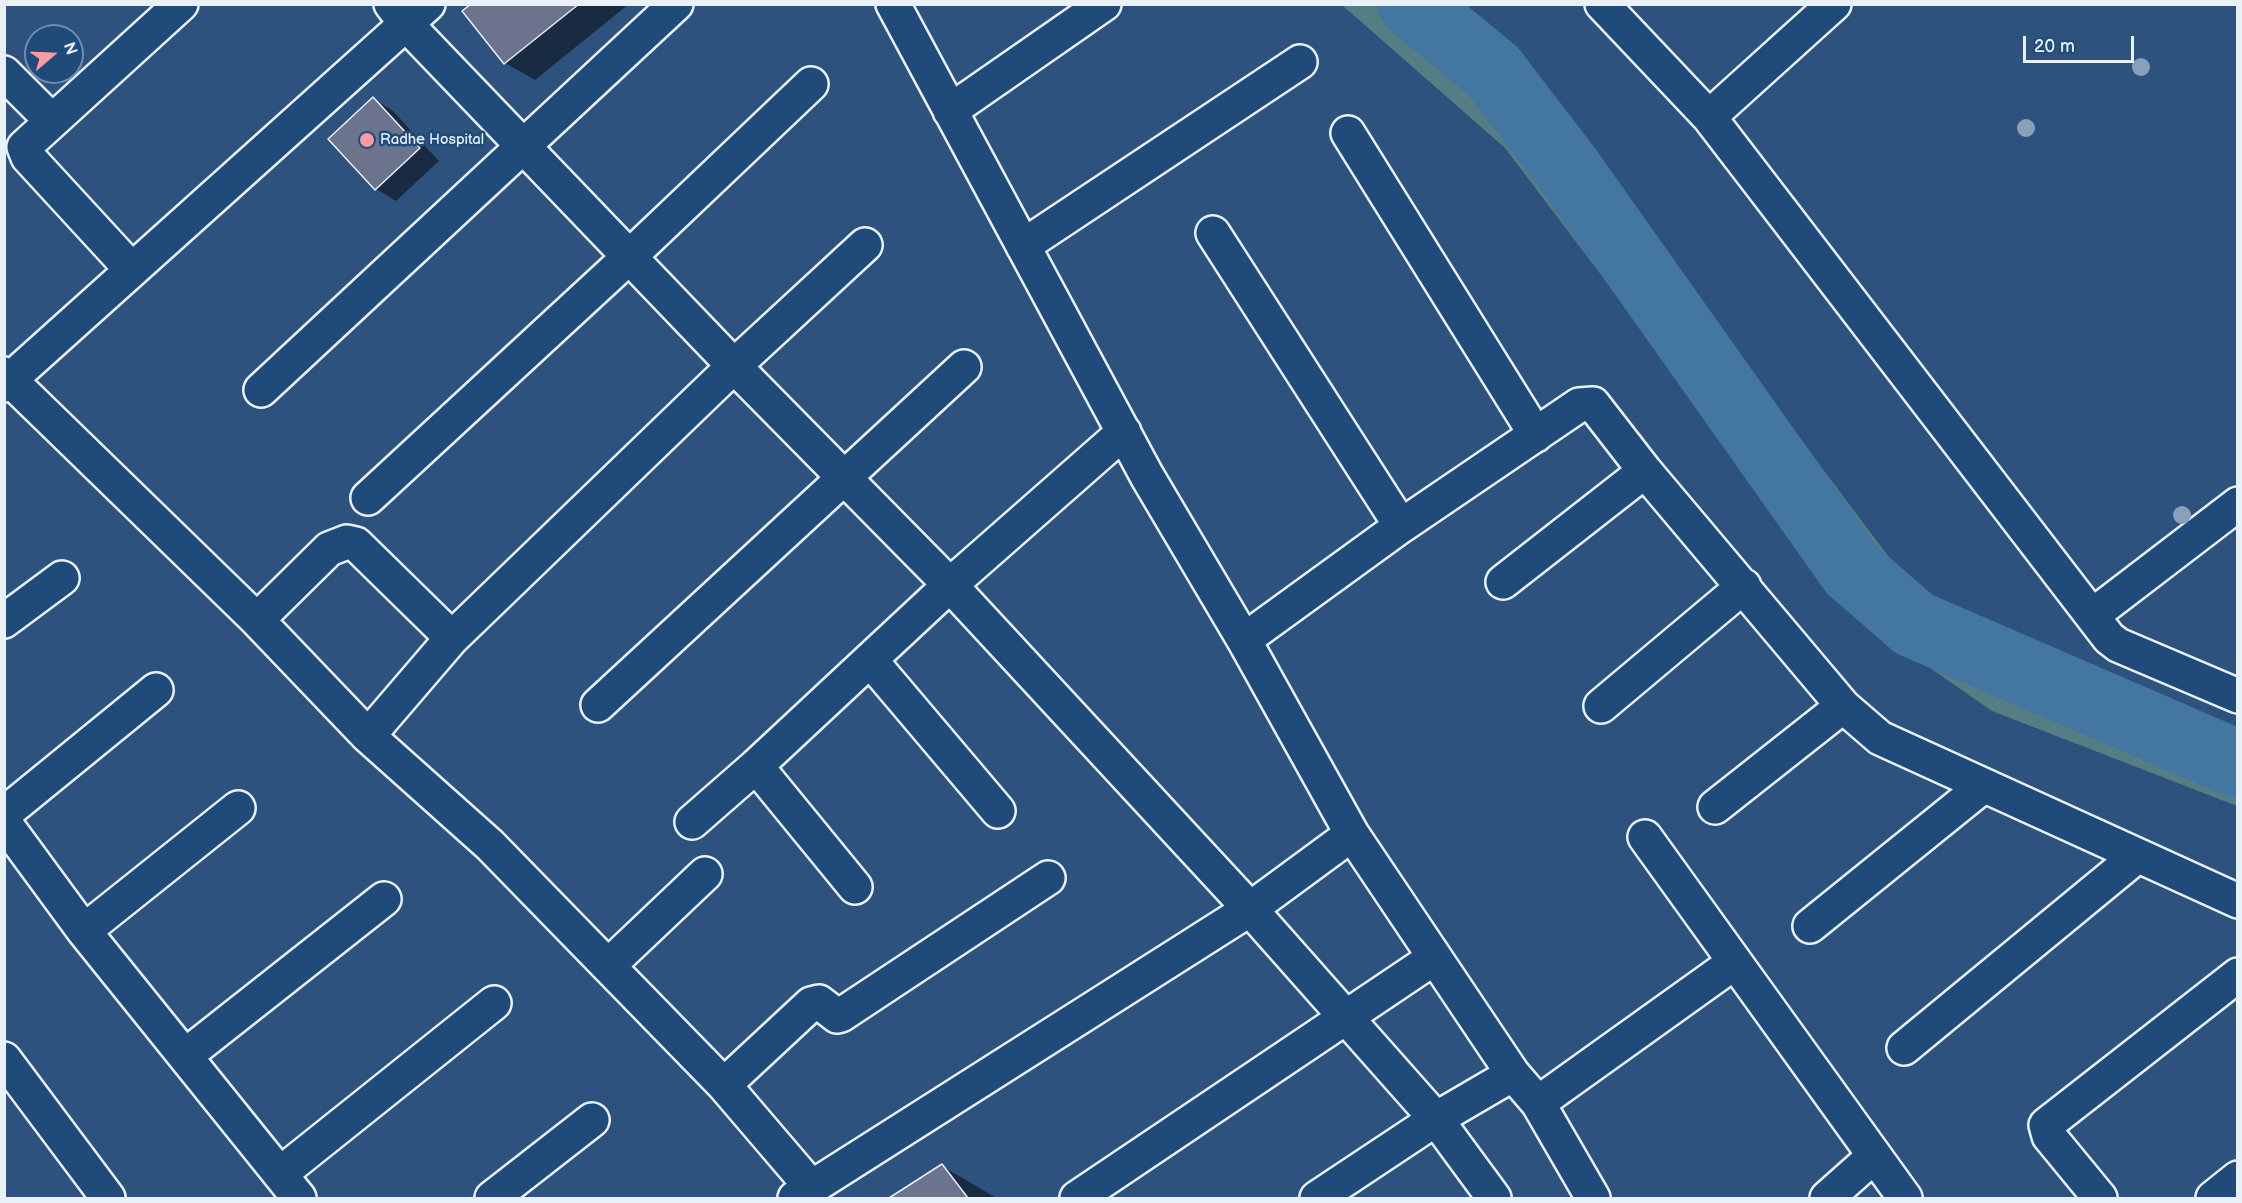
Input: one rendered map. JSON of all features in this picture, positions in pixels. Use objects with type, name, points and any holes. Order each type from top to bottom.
[{"type":"street","points":[[261,390],[676,4]]},
{"type":"street","points":[[893,4],[1147,476],[1244,640],[1352,834],[1513,1074],[1538,1103],[1582,1194]]},
{"type":"street","points":[[950,111],[1104,4]]},
{"type":"street","points":[[1602,4],[1709,117],[2109,638],[2118,645],[2238,696]]},
{"type":"street","points":[[1709,117],[1834,4]]},
{"type":"street","points":[[132,270],[25,152],[27,142],[164,10]]},
{"type":"street","points":[[1352,834],[1251,909],[804,1193],[724,1085],[608,966],[473,829],[369,736],[257,621],[7,379],[132,270],[409,11],[524,144],[629,257],[950,585],[1251,909],[1436,1119],[1494,1198]]},
{"type":"street","points":[[1023,246],[1300,62]]},
{"type":"street","points":[[4,73],[51,120]]},
{"type":"street","points":[[368,498],[629,257],[811,84]]},
{"type":"street","points":[[1348,133],[1536,435]]},
{"type":"street","points":[[1213,233],[1401,526]]},
{"type":"street","points":[[369,736],[452,638],[734,366],[865,245]]},
{"type":"street","points":[[598,705],[964,367]]},
{"type":"street","points":[[1244,640],[1401,526],[1579,405],[1593,404],[1645,471],[1843,706],[1880,738],[1982,787],[2238,902]]},
{"type":"street","points":[[692,822],[871,661],[950,585],[1124,432]]},
{"type":"street","points":[[1503,582],[1645,471]]},
{"type":"street","points":[[2093,615],[2238,504]]},
{"type":"street","points":[[257,621],[329,549],[348,542],[356,544],[452,638]]},
{"type":"street","points":[[4,621],[62,578]]},
{"type":"street","points":[[1600,706],[1744,586]]},
{"type":"street","points":[[871,661],[998,811]]},
{"type":"street","points":[[4,814],[156,690]]},
{"type":"street","points":[[1714,807],[1843,706]]},
{"type":"street","points":[[756,766],[855,887]]},
{"type":"street","points":[[1810,926],[1982,787]]},
{"type":"street","points":[[84,931],[238,808]]},
{"type":"street","points":[[4,822],[84,931],[290,1186],[494,1003]]},
{"type":"street","points":[[1645,837],[1873,1157],[1905,1198]]},
{"type":"street","points":[[1904,1048],[2137,856]]},
{"type":"street","points":[[608,966],[705,874]]},
{"type":"street","points":[[724,1085],[811,1004],[819,1002],[837,1016],[841,1015],[1048,878]]},
{"type":"street","points":[[185,1056],[384,899]]},
{"type":"street","points":[[1077,1198],[1434,958]]},
{"type":"street","points":[[1538,1103],[1735,963]]},
{"type":"street","points":[[2100,1198],[2049,1136],[2046,1125],[2238,975]]},
{"type":"street","points":[[4,1059],[108,1198]]},
{"type":"street","points":[[1317,1198],[1436,1119],[1513,1074]]},
{"type":"street","points":[[492,1198],[592,1120]]},
{"type":"street","points":[[1827,1198],[1873,1157]]},
{"type":"street","points":[[2213,1198],[2238,1178]]},
{"type":"green space","points":[[1342,5],[1427,5],[1499,63],[1597,168],[1927,608],[2237,739],[2237,806],[1992,711],[1864,622],[1505,148]]},
{"type":"building","points":[[471,4],[579,4],[504,64],[462,11]]},
{"type":"building","points":[[373,97],[420,148],[375,190],[328,139]]},
{"type":"building","points":[[942,1164],[968,1198],[889,1198]]},
{"type":"waterway","points":[[1412,4],[1493,71],[1568,169],[1852,570],[1914,624],[2238,764]]},
{"type":"place","name":"Radhe Hospital","points":[[367,140]]}]
